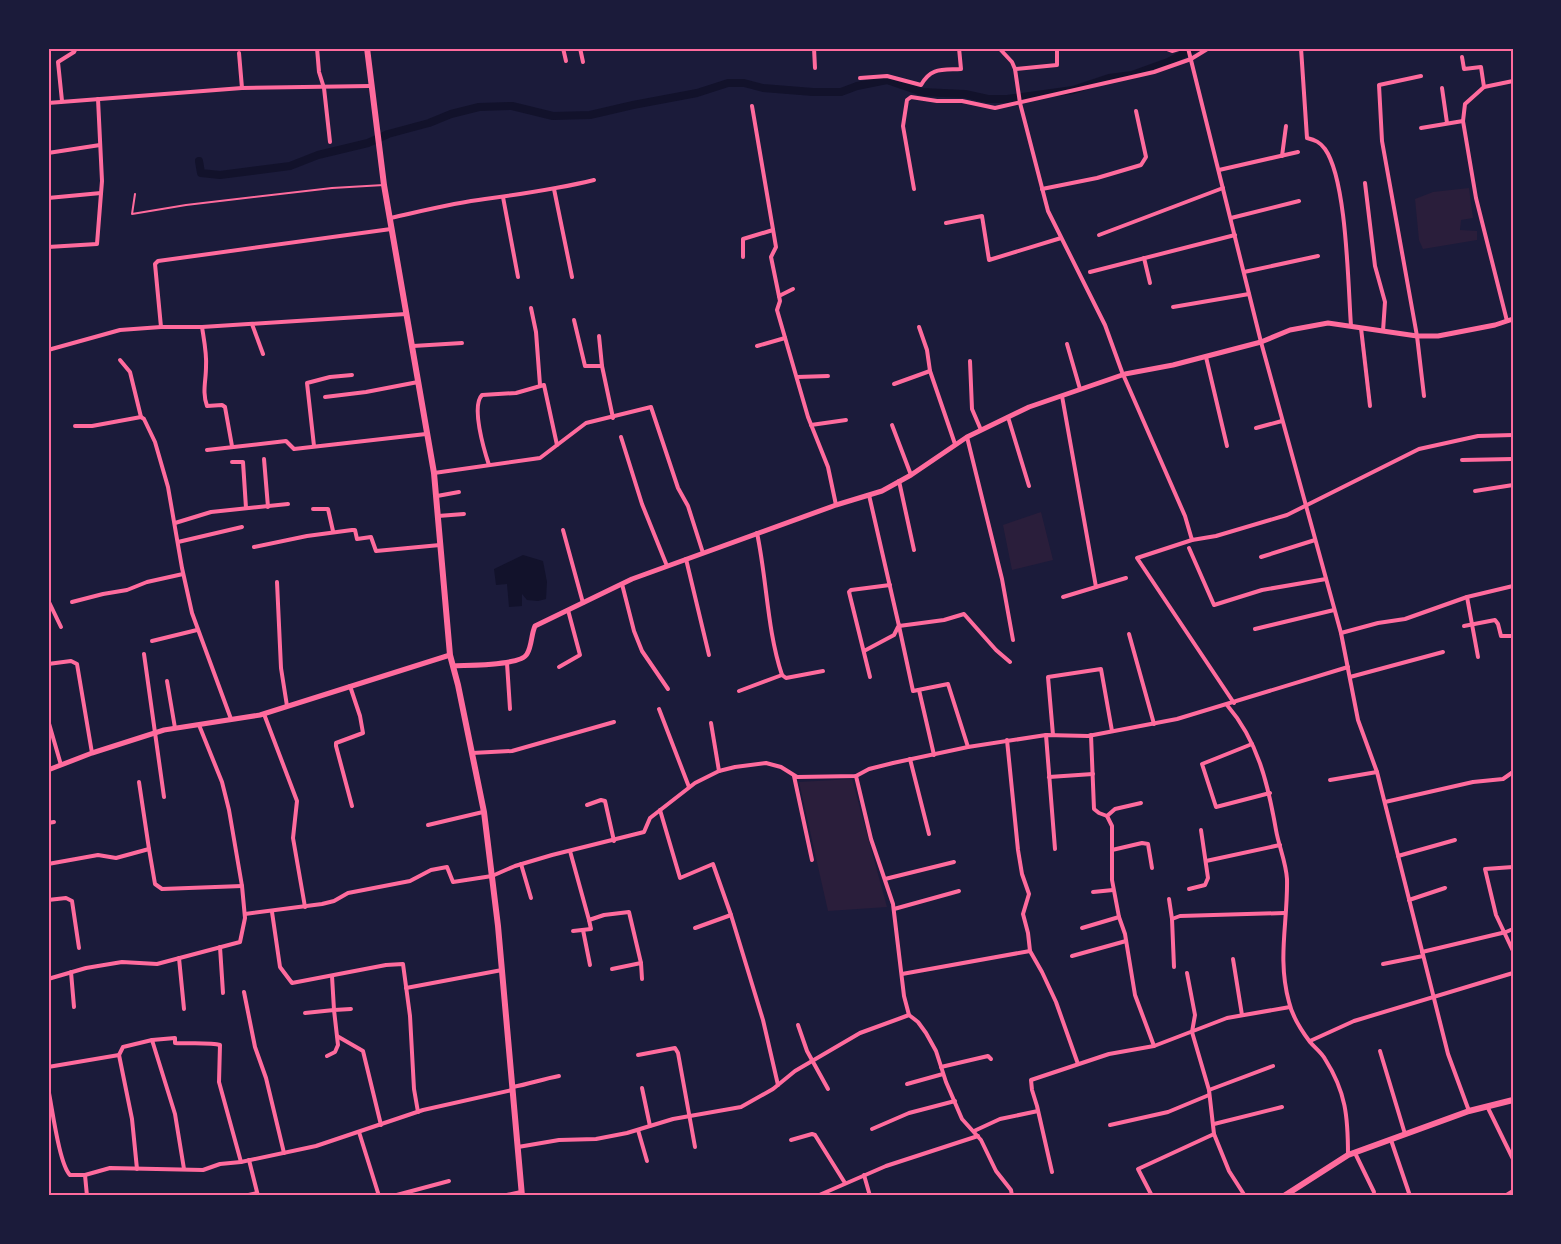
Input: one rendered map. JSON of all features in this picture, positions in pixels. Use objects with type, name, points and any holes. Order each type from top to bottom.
[{"type":"main road","points":[[367,48],[384,185],[434,473],[450,655],[484,812],[503,970],[522,1194]]},
{"type":"main road","points":[[1284,1196],[1293,1193],[1351,1153],[1469,1111],[1513,1100]]},
{"type":"street","points":[[62,101],[58,62],[74,52],[76,48]]},
{"type":"street","points":[[317,48],[330,142]]},
{"type":"street","points":[[563,48],[566,61]]},
{"type":"street","points":[[580,48],[583,62]]},
{"type":"street","points":[[814,48],[815,68]]},
{"type":"street","points":[[860,78],[887,76],[921,85],[927,75],[937,71],[961,69],[959,48]]},
{"type":"street","points":[[999,48],[1012,62],[1015,69],[1020,104],[1048,211],[1105,325],[1185,516],[1192,540]]},
{"type":"street","points":[[1015,69],[1057,65],[1057,48]]},
{"type":"street","points":[[1164,48],[1172,51],[1182,48]]},
{"type":"street","points":[[914,189],[903,126],[907,99],[911,97],[937,101],[962,101],[995,108],[1020,104],[1154,72],[1191,58],[1209,48]]},
{"type":"street","points":[[1301,48],[1306,138],[1318,141],[1326,151],[1336,175],[1351,326]]},
{"type":"street","points":[[1189,50],[1261,342],[1341,633],[1358,720],[1377,772],[1448,1054],[1469,1111]]},
{"type":"street","points":[[239,52],[242,88]]},
{"type":"street","points":[[1462,57],[1464,69],[1481,68],[1484,87]]},
{"type":"street","points":[[1421,76],[1378,85],[1382,141],[1417,336],[1424,396]]},
{"type":"street","points":[[453,666],[507,662],[523,658],[528,654],[535,626],[568,609],[667,566],[836,505],[882,491],[911,475],[955,444],[1008,417],[1029,407],[1125,374],[1206,357],[1261,342],[1306,326],[1328,323],[1417,336],[1438,336],[1510,320],[1483,227],[1463,121],[1465,104],[1484,87],[1513,81]]},
{"type":"street","points":[[48,103],[242,88],[370,86]]},
{"type":"street","points":[[1442,88],[1448,123]]},
{"type":"street","points":[[48,247],[97,244],[101,193],[98,99]]},
{"type":"street","points":[[752,106],[776,247],[771,261],[780,301],[777,310],[811,425],[828,467],[836,505]]},
{"type":"street","points":[[1042,189],[1097,178],[1141,165],[1146,157],[1136,111]]},
{"type":"street","points":[[1421,128],[1463,121]]},
{"type":"street","points":[[1282,156],[1286,126]]},
{"type":"street","points":[[48,153],[100,145]]},
{"type":"street","points":[[1219,171],[1298,152]]},
{"type":"street","points":[[390,218],[594,180]]},
{"type":"street","points":[[1365,183],[1375,266],[1385,302],[1383,331]]},
{"type":"street","points":[[1099,235],[1223,188]]},
{"type":"street","points":[[554,189],[572,277]]},
{"type":"street","points":[[48,198],[101,193]]},
{"type":"street","points":[[503,197],[518,277]]},
{"type":"street","points":[[1231,218],[1299,201]]},
{"type":"street","points":[[946,223],[982,216],[989,260],[1061,238]]},
{"type":"street","points":[[161,327],[155,264],[158,261],[391,228]]},
{"type":"street","points":[[743,257],[743,239],[773,230]]},
{"type":"street","points":[[1090,272],[1235,235]]},
{"type":"street","points":[[1244,272],[1318,256]]},
{"type":"street","points":[[1144,258],[1150,283]]},
{"type":"street","points":[[779,296],[794,289]]},
{"type":"street","points":[[1173,308],[1249,294]]},
{"type":"street","points":[[531,309],[536,332],[540,385]]},
{"type":"street","points":[[48,350],[120,330],[406,314]]},
{"type":"street","points":[[574,320],[585,366],[602,366]]},
{"type":"street","points":[[252,324],[263,354]]},
{"type":"street","points":[[202,327],[206,366],[203,388],[206,403],[207,406],[222,405],[225,407],[232,446]]},
{"type":"street","points":[[919,327],[927,350],[930,371],[955,444]]},
{"type":"street","points":[[1361,328],[1370,406]]},
{"type":"street","points":[[599,336],[602,366],[613,417]]},
{"type":"street","points":[[757,346],[785,338]]},
{"type":"street","points":[[412,346],[462,343]]},
{"type":"street","points":[[1067,344],[1080,390]]},
{"type":"street","points":[[1206,357],[1227,446]]},
{"type":"street","points":[[120,360],[130,372],[141,417],[155,442],[164,467],[173,505],[183,574],[197,630],[231,719]]},
{"type":"street","points":[[970,361],[972,409],[981,430]]},
{"type":"street","points":[[894,384],[930,371]]},
{"type":"street","points":[[314,446],[307,383],[330,377],[352,375]]},
{"type":"street","points":[[797,377],[828,376]]},
{"type":"street","points":[[325,397],[418,382]]},
{"type":"street","points":[[489,465],[481,435],[479,397],[482,394],[516,393],[544,385],[557,446]]},
{"type":"street","points":[[1062,396],[1096,587]]},
{"type":"street","points":[[434,473],[540,458],[586,423],[651,407],[703,553]]},
{"type":"street","points":[[75,426],[92,426],[141,417]]},
{"type":"street","points":[[1008,417],[1029,486]]},
{"type":"street","points":[[811,425],[846,420]]},
{"type":"street","points":[[1256,428],[1282,421]]},
{"type":"street","points":[[892,425],[911,475]]},
{"type":"street","points":[[207,450],[286,441],[294,449],[427,434]]},
{"type":"street","points":[[1234,703],[1137,558],[1192,540],[1216,536],[1280,517],[1419,449],[1478,436],[1513,435]]},
{"type":"street","points":[[621,437],[642,504],[667,566]]},
{"type":"street","points":[[967,437],[1002,579],[1013,640]]},
{"type":"street","points":[[264,459],[268,507]]},
{"type":"street","points":[[1462,459],[1513,459]]},
{"type":"street","points":[[232,462],[243,462],[246,508]]},
{"type":"street","points":[[899,481],[914,550]]},
{"type":"street","points":[[1474,491],[1513,485]]},
{"type":"street","points":[[436,496],[459,492]]},
{"type":"street","points":[[869,495],[913,691],[948,684],[968,747]]},
{"type":"street","points":[[175,523],[204,513],[288,504]]},
{"type":"street","points":[[312,509],[328,509],[333,531]]},
{"type":"street","points":[[437,517],[464,514]]},
{"type":"street","points":[[178,542],[242,526]]},
{"type":"street","points":[[255,547],[333,531],[355,530],[357,538],[371,537],[376,551],[440,545]]},
{"type":"street","points":[[563,530],[583,603]]},
{"type":"street","points":[[758,533],[764,561],[773,636],[782,675],[786,678],[823,671]]},
{"type":"street","points":[[1261,557],[1315,540]]},
{"type":"street","points":[[1189,548],[1214,604],[1262,590],[1326,579]]},
{"type":"street","points":[[686,559],[709,655]]},
{"type":"street","points":[[72,602],[127,590],[147,582],[183,574]]},
{"type":"street","points":[[1063,597],[1126,578]]},
{"type":"street","points":[[277,582],[281,668],[287,706]]},
{"type":"street","points":[[622,584],[634,631],[642,651],[668,688]]},
{"type":"street","points":[[870,677],[849,592],[890,585]]},
{"type":"street","points":[[1341,633],[1378,623],[1405,619],[1467,597],[1513,586]]},
{"type":"street","points":[[1467,597],[1478,657]]},
{"type":"street","points":[[48,600],[61,627]]},
{"type":"street","points":[[559,667],[580,654],[568,609]]},
{"type":"street","points":[[1255,629],[1334,610]]},
{"type":"street","points":[[899,626],[944,620],[964,614],[996,651],[1010,662]]},
{"type":"street","points":[[1464,626],[1495,620],[1501,636],[1513,636]]},
{"type":"street","points":[[864,651],[894,635],[899,626]]},
{"type":"street","points":[[152,641],[197,630]]},
{"type":"street","points":[[1129,634],[1154,724]]},
{"type":"street","points":[[1350,677],[1443,652]]},
{"type":"street","points":[[144,654],[164,797]]},
{"type":"street","points":[[48,770],[155,733],[264,714],[450,655]]},
{"type":"street","points":[[48,664],[72,661],[77,664],[92,753]]},
{"type":"street","points":[[507,662],[510,709]]},
{"type":"street","points":[[245,914],[282,911],[334,901],[348,893],[410,881],[425,872],[447,867],[453,882],[492,876],[520,864],[644,832],[650,818],[690,787],[719,771],[766,763],[807,778],[834,775],[856,776],[869,769],[910,759],[1007,740],[1046,735],[1091,735],[1177,719],[1348,667]]},
{"type":"street","points":[[1053,735],[1048,677],[1101,669],[1112,731]]},
{"type":"street","points":[[739,691],[782,675]]},
{"type":"street","points":[[167,681],[175,728]]},
{"type":"street","points":[[350,686],[363,733],[336,743],[336,746],[352,806]]},
{"type":"street","points":[[919,690],[934,755]]},
{"type":"street","points":[[1226,704],[1237,717],[1260,760],[1270,793],[1287,879],[1282,967],[1290,1007],[1310,1041],[1324,1057],[1344,1100],[1351,1153],[1374,1192]]},
{"type":"street","points":[[659,709],[690,787]]},
{"type":"street","points":[[264,714],[297,801],[293,838],[305,907]]},
{"type":"street","points":[[48,720],[62,766]]},
{"type":"street","points":[[472,753],[512,751],[614,722]]},
{"type":"street","points":[[711,723],[719,771]]},
{"type":"street","points":[[48,980],[71,972],[122,962],[157,964],[240,942],[245,914],[243,886],[222,783],[199,725]]},
{"type":"street","points":[[1046,735],[1055,849]]},
{"type":"street","points":[[1091,735],[1094,809],[1107,816],[1112,826],[1113,890],[1126,941],[1135,995],[1154,1046]]},
{"type":"street","points":[[1007,740],[1018,850],[1022,874],[1029,894],[1023,914],[1030,951],[1056,1002],[1078,1064]]},
{"type":"street","points":[[1252,744],[1202,764],[1216,807],[1270,793]]},
{"type":"street","points":[[910,759],[929,834]]},
{"type":"street","points":[[1330,780],[1377,772]]},
{"type":"street","points":[[1384,802],[1473,782],[1503,779],[1513,772]]},
{"type":"street","points":[[1048,777],[1093,774]]},
{"type":"street","points":[[794,775],[812,860]]},
{"type":"street","points":[[856,776],[871,839],[894,909],[909,1014],[926,1033],[936,1051],[943,1074],[963,1119],[978,1136],[996,1171],[1011,1190],[1012,1196]]},
{"type":"street","points":[[139,782],[155,884],[162,889],[243,886]]},
{"type":"street","points":[[587,805],[601,800],[605,801],[614,841]]},
{"type":"street","points":[[1107,816],[1115,809],[1141,803]]},
{"type":"street","points":[[660,810],[680,878],[713,864],[763,1020],[778,1085]]},
{"type":"street","points":[[428,825],[484,812]]},
{"type":"street","points":[[48,823],[54,822]]},
{"type":"street","points":[[1189,889],[1205,885],[1208,878],[1201,830]]},
{"type":"street","points":[[1398,856],[1455,840]]},
{"type":"street","points":[[1112,850],[1142,843],[1148,844],[1152,868]]},
{"type":"street","points":[[1206,861],[1280,845]]},
{"type":"street","points":[[48,864],[98,855],[116,858],[149,849]]},
{"type":"street","points":[[570,851],[591,929],[573,932]]},
{"type":"street","points":[[885,879],[954,862]]},
{"type":"street","points":[[520,864],[531,897]]},
{"type":"street","points":[[1513,867],[1485,869],[1496,915],[1513,951]]},
{"type":"street","points":[[1409,900],[1445,888]]},
{"type":"street","points":[[1093,892],[1113,890]]},
{"type":"street","points":[[894,909],[959,891]]},
{"type":"street","points":[[48,900],[66,898],[72,901],[79,948]]},
{"type":"street","points":[[1169,899],[1174,967]]},
{"type":"street","points":[[272,912],[280,967],[292,983],[386,965],[403,964],[418,1112]]},
{"type":"street","points":[[589,920],[604,915],[629,912],[641,963],[642,979]]},
{"type":"street","points":[[1172,919],[1180,916],[1284,913]]},
{"type":"street","points":[[695,927],[731,915]]},
{"type":"street","points":[[1082,928],[1119,917]]},
{"type":"street","points":[[1383,964],[1513,929]]},
{"type":"street","points":[[583,930],[590,965]]},
{"type":"street","points":[[1072,956],[1126,941]]},
{"type":"street","points":[[220,947],[223,993]]},
{"type":"street","points":[[902,974],[1030,951]]},
{"type":"street","points":[[179,958],[184,1009]]},
{"type":"street","points":[[1233,959],[1242,1015]]},
{"type":"street","points":[[612,969],[641,963]]},
{"type":"street","points":[[406,988],[503,970]]},
{"type":"street","points":[[71,972],[74,1007]]},
{"type":"street","points":[[1187,973],[1195,1015],[1192,1032],[1209,1093],[1214,1134],[1229,1171],[1245,1196]]},
{"type":"street","points":[[1310,1041],[1354,1021],[1513,973]]},
{"type":"street","points":[[327,1056],[335,1052],[338,1045],[332,975]]},
{"type":"street","points":[[244,992],[255,1047],[266,1078],[284,1153]]},
{"type":"street","points":[[1052,1172],[1031,1080],[1109,1054],[1154,1046],[1227,1018],[1290,1007]]},
{"type":"street","points":[[306,1013],[351,1009]]},
{"type":"street","points":[[518,1147],[559,1140],[596,1139],[690,1116],[741,1107],[778,1085],[795,1071],[860,1033],[909,1014]]},
{"type":"street","points":[[798,1025],[807,1051],[828,1089]]},
{"type":"street","points":[[337,1036],[363,1051],[381,1125]]},
{"type":"street","points":[[137,1168],[132,1119],[119,1054],[123,1047],[152,1040],[175,1038],[175,1043],[220,1045],[219,1082],[241,1162]]},
{"type":"street","points":[[152,1040],[175,1114],[184,1169]]},
{"type":"street","points":[[638,1055],[675,1048],[678,1053],[695,1147]]},
{"type":"street","points":[[1380,1051],[1405,1135]]},
{"type":"street","points":[[48,1067],[119,1054]]},
{"type":"street","points":[[941,1067],[988,1056],[991,1059]]},
{"type":"street","points":[[1110,1125],[1168,1112],[1273,1066]]},
{"type":"street","points":[[907,1084],[943,1074]]},
{"type":"street","points":[[48,1088],[66,1171],[70,1175],[85,1175],[110,1168],[203,1170],[220,1164],[241,1162],[316,1146],[418,1112],[559,1076]]},
{"type":"street","points":[[642,1088],[650,1126]]},
{"type":"street","points":[[872,1129],[909,1113],[955,1101]]},
{"type":"street","points":[[1486,1106],[1513,1159]]},
{"type":"street","points":[[1214,1124],[1282,1107]]},
{"type":"street","points":[[974,1131],[1000,1119],[1038,1111]]},
{"type":"street","points":[[638,1130],[646,1161]]},
{"type":"street","points":[[359,1132],[379,1196]]},
{"type":"street","points":[[1152,1196],[1138,1169],[1214,1134]]},
{"type":"street","points":[[791,1140],[815,1135],[845,1183]]},
{"type":"street","points":[[817,1196],[864,1175],[978,1136]]},
{"type":"street","points":[[1391,1140],[1410,1196]]},
{"type":"street","points":[[244,1196],[258,1194],[249,1160]]},
{"type":"street","points":[[85,1175],[87,1196]]},
{"type":"street","points":[[864,1175],[870,1196]]},
{"type":"street","points":[[393,1196],[449,1181]]},
{"type":"street","points":[[1505,1196],[1513,1191]]},
{"type":"street","points":[[502,1196],[522,1194]]},
{"type":"lane","points":[[135,194],[132,214],[194,204],[332,188],[384,185]]},
{"type":"shaded area","points":[[1469,188],[1473,218],[1461,220],[1460,230],[1477,231],[1477,240],[1423,249],[1419,240],[1415,199],[1433,192]]},
{"type":"shaded area","points":[[1041,512],[1053,560],[1012,570],[1003,525]]},
{"type":"shaded area","points":[[523,555],[543,561],[547,582],[546,599],[527,600],[522,594],[522,606],[509,607],[507,584],[496,585],[494,569]]},
{"type":"shaded area","points":[[852,779],[887,907],[828,911],[799,782]]},
{"type":"waterway","points":[[199,161],[201,173],[220,175],[290,166],[318,155],[368,143],[388,134],[479,107],[512,106],[553,116],[590,115],[697,93],[728,83],[813,92],[841,92],[887,80],[922,92],[1007,99],[1073,90],[1109,78],[1132,75],[1168,62],[1195,48]]}]
